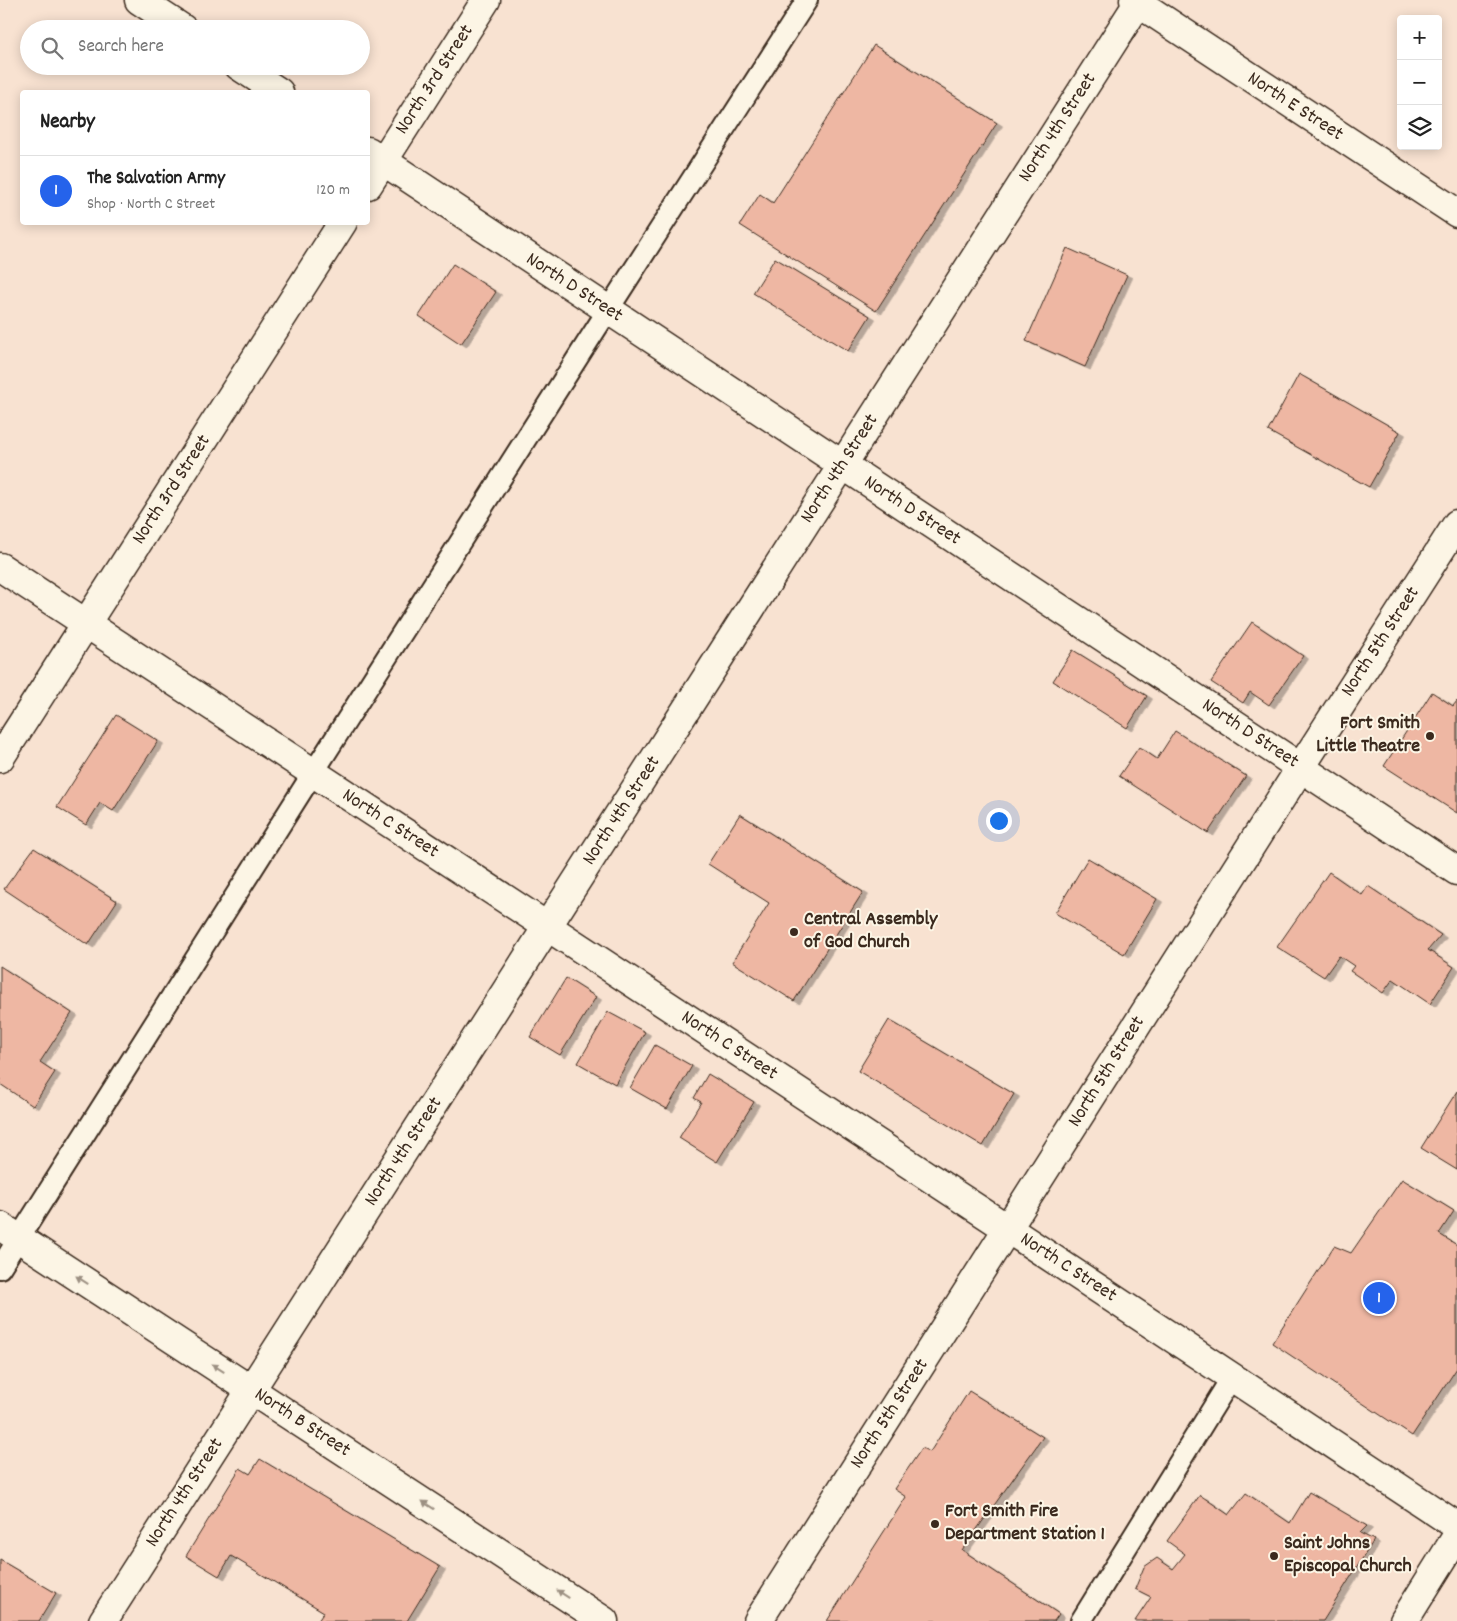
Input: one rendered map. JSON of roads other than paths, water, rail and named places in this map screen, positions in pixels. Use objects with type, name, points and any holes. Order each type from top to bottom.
[{"type":"street","points":[[139,0],[169,20]]},
{"type":"street","name":"North 3rd Street","points":[[370,176],[375,156],[486,0]]},
{"type":"street","name":"North E Street","points":[[1138,1],[1457,213]]},
{"type":"street","name":"North 4th Street","points":[[103,1621],[1138,1]]},
{"type":"street","points":[[253,75],[276,90]]},
{"type":"street","name":"North D Street","points":[[375,156],[1457,871]]},
{"type":"street","name":"North 3rd Street","points":[[0,758],[341,225]]},
{"type":"street","name":"North 5th Street","points":[[758,1621],[1457,524]]},
{"type":"street","name":"North C Street","points":[[0,567],[1457,1526]]},
{"type":"street","name":"North B Street","points":[[10,1232],[604,1621]]},
{"type":"street","points":[[1404,1621],[1457,1536]]},
{"type":"lane","points":[[0,1268],[10,1232],[313,773],[807,0]]},
{"type":"lane","points":[[1081,1621],[1232,1377]]},
{"type":"place","name":"Fort Smith Little Theatre","points":[[1430,736]]},
{"type":"place","name":"Central Assembly of God Church","points":[[794,932]]},
{"type":"place","name":"The Salvation Army","points":[[1379,1298]]},
{"type":"place","name":"Fort Smith Fire Department Station 1","points":[[935,1524]]},
{"type":"place","name":"Saint Johns Episcopal Church","points":[[1274,1556]]}]
